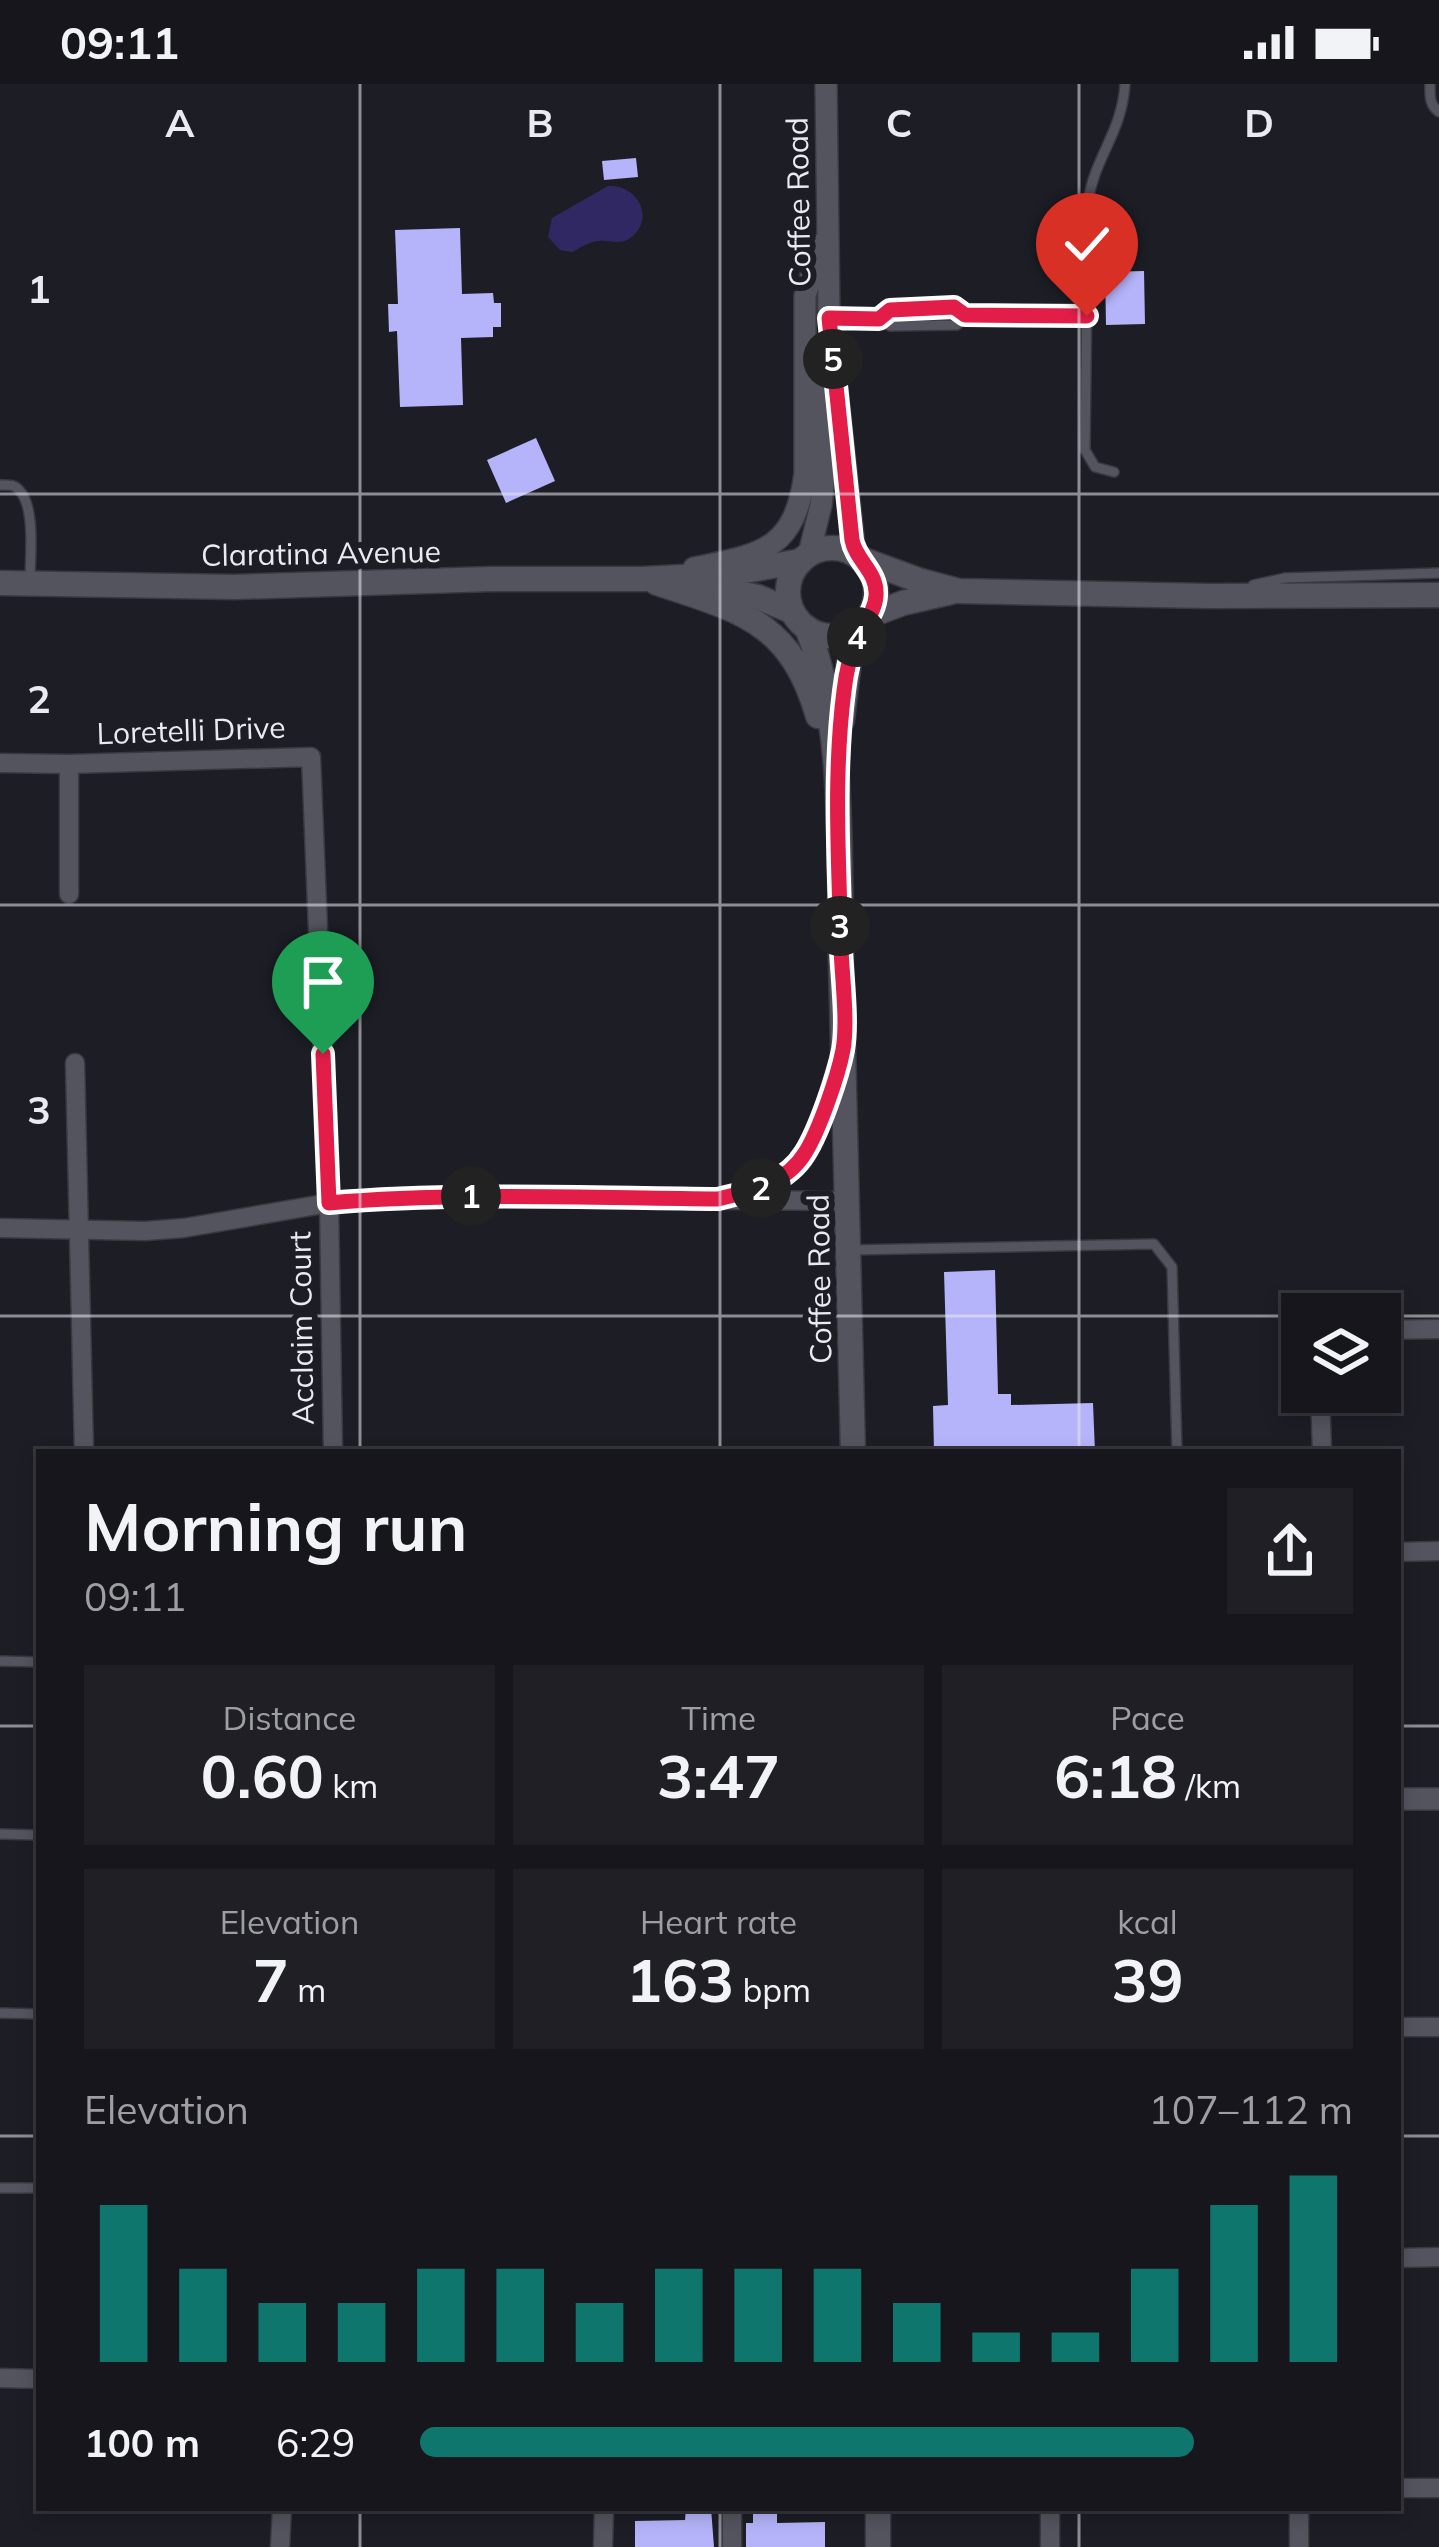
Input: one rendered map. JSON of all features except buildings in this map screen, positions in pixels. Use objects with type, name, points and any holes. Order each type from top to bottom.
[{"type":"main road","points":[[959,591],[835,548],[805,558],[789,581],[788,596],[799,620],[826,636],[840,636],[903,603],[959,591],[1439,595]]},
{"type":"main road","points":[[858,557],[875,583],[876,597],[867,619]]},
{"type":"main road","name":"Claratina Avenue","points":[[0,584],[234,587],[643,579],[721,575],[805,558]]},
{"type":"main road","name":"Claratina Avenue","points":[[643,579],[740,592],[799,620]]},
{"type":"main road","points":[[643,579],[737,610],[780,640],[808,683],[838,818]]},
{"type":"main road","name":"Coffee Road","points":[[838,818],[843,693],[849,662],[867,619]]},
{"type":"main road","name":"Coffee Road","points":[[799,620],[818,657],[829,700],[838,818],[853,1449]]},
{"type":"main road","points":[[878,2511],[878,2547]]},
{"type":"street","name":"Coffee Road","points":[[826,84],[829,318],[858,557]]},
{"type":"street","points":[[643,579],[764,550],[793,522],[805,474],[805,296],[827,221]]},
{"type":"street","name":"Coffee Road","points":[[805,558],[824,477],[823,373],[829,318]]},
{"type":"street","name":"Loretelli Drive","points":[[0,763],[311,757]]},
{"type":"street","name":"Acclaim Court","points":[[311,757],[329,1203],[333,1449]]},
{"type":"street","points":[[69,764],[69,894]]},
{"type":"street","points":[[718,1199],[781,1178],[806,1153],[843,1048]]},
{"type":"street","points":[[74,1063],[84,1449]]},
{"type":"street","points":[[0,1228],[184,1228],[329,1203],[402,1197],[848,1201]]},
{"type":"street","points":[[1401,1330],[1439,1329]]},
{"type":"street","points":[[1321,1413],[1322,1449]]},
{"type":"street","points":[[1401,1552],[1439,1551]]},
{"type":"street","points":[[1401,1799],[1439,1799]]},
{"type":"street","points":[[1401,2027],[1439,2026]]},
{"type":"street","points":[[1401,2258],[1439,2257]]},
{"type":"street","points":[[0,2378],[36,2379]]},
{"type":"street","points":[[1401,2488],[1439,2488]]},
{"type":"street","points":[[280,2547],[282,2511]]},
{"type":"street","points":[[603,2547],[604,2511]]},
{"type":"street","points":[[732,2511],[732,2547]]},
{"type":"street","points":[[1050,2511],[1050,2547]]},
{"type":"street","points":[[1299,2511],[1299,2547]]},
{"type":"lane","points":[[1114,472],[1095,466],[1085,449],[1090,184],[1120,121],[1125,84]]},
{"type":"lane","points":[[1430,84],[1430,99],[1439,112]]},
{"type":"lane","points":[[879,319],[890,310],[954,307],[965,315],[1087,316]]},
{"type":"lane","points":[[829,318],[879,319],[890,326],[957,325],[965,315]]},
{"type":"lane","points":[[0,484],[16,486],[29,510],[30,584]]},
{"type":"lane","points":[[1208,596],[1286,578],[1439,573]]},
{"type":"lane","points":[[848,1250],[1154,1244],[1172,1267],[1177,1449]]},
{"type":"lane","points":[[0,1661],[36,1662]]},
{"type":"lane","points":[[0,1834],[36,1835]]},
{"type":"lane","points":[[0,2013],[36,2014]]},
{"type":"lane","points":[[0,2188],[36,2188]]},
{"type":"shaded area","points":[[608,186],[635,197],[643,213],[637,231],[622,242],[595,241],[572,252],[560,250],[548,237],[552,218]]},
{"type":"route","points":[[323,1054],[329,1203],[464,1196],[718,1199],[758,1189],[795,1165],[806,1153],[820,1121],[843,1048],[838,818],[843,693],[849,662],[876,597],[870,571],[855,555],[852,540],[829,318],[879,319],[890,310],[954,307],[965,315],[1087,316]]}]
